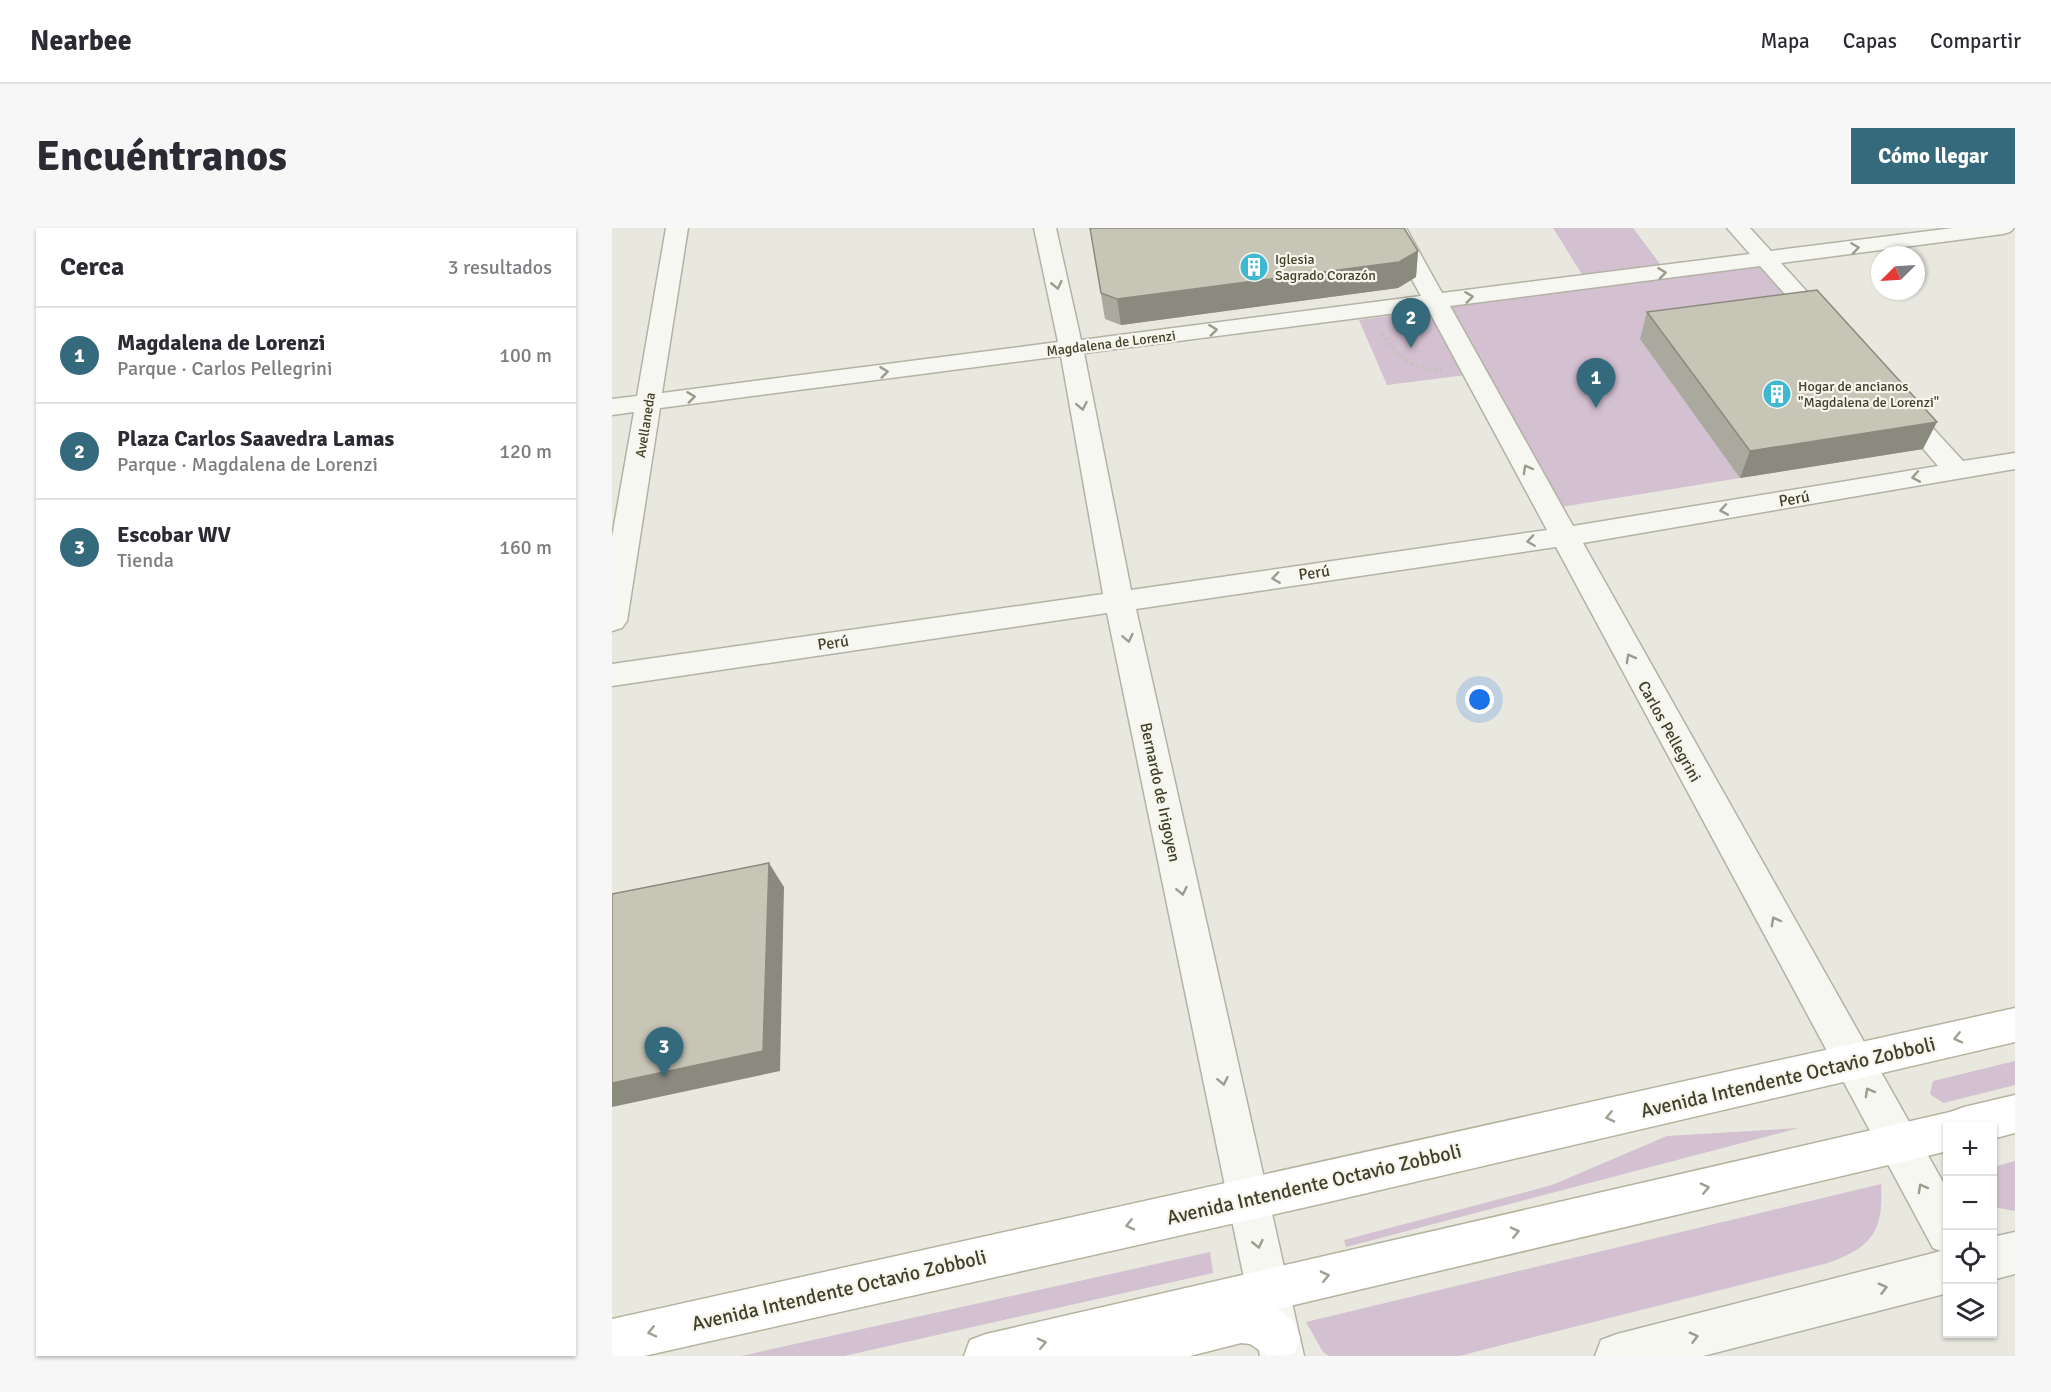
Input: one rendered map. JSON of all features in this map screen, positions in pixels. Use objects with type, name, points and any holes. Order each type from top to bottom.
[{"type":"main road","name":"Avenida Intendente Octavio Zobboli","points":[[612,1341],[2015,1025]]},
{"type":"main road","points":[[1981,1122],[2015,1114]]},
{"type":"main road","points":[[986,1356],[1943,1132]]},
{"type":"main road","points":[[1101,1356],[1241,1321],[1259,1323],[1280,1347]]},
{"type":"street","name":"Avellaneda","points":[[612,621],[677,228]]},
{"type":"street","name":"Bernardo de Irigoyen","points":[[1044,228],[1071,348],[1119,600],[1280,1347]]},
{"type":"street","name":"Carlos Pellegrini","points":[[1395,228],[1945,1230]]},
{"type":"street","points":[[1738,228],[1837,339]]},
{"type":"street","name":"Magdalena de Lorenzi","points":[[612,407],[2003,228]]},
{"type":"street","points":[[1885,391],[1957,471]]},
{"type":"street","name":"Perú","points":[[612,675],[1564,537],[2015,461]]},
{"type":"street","points":[[1997,1258],[2015,1253]]},
{"type":"street","points":[[1635,1354],[1943,1272]]},
{"type":"path","points":[[1378,324],[1385,340],[1398,358],[1432,371],[1448,370]]},
{"type":"shaded area","points":[[1553,228],[1633,228],[1663,268],[1585,279]]},
{"type":"shaded area","points":[[1761,263],[1807,316],[1740,478],[1555,508],[1445,304]]},
{"type":"shaded area","points":[[1433,310],[1466,375],[1387,385],[1359,320]]},
{"type":"shaded area","points":[[2015,1061],[2015,1085],[1943,1103],[1930,1094],[1933,1081]]},
{"type":"shaded area","points":[[1799,1128],[1346,1247],[1344,1240],[1552,1185],[1667,1136]]},
{"type":"shaded area","points":[[2015,1161],[2015,1211],[1997,1208],[1997,1166]]},
{"type":"shaded area","points":[[1881,1184],[1880,1214],[1872,1235],[1855,1251],[1843,1257],[1828,1263],[1459,1356],[1329,1356],[1323,1352],[1306,1322]]},
{"type":"shaded area","points":[[1210,1252],[1213,1273],[844,1356],[741,1356]]},
{"type":"building","name":"Iglesia Sagrado Corazón","points":[[1090,228],[1404,228],[1418,251],[1399,262],[1117,299],[1101,293]]},
{"type":"building","name":"Hogar de ancianos \"Magdalena de Lorenzi\"","points":[[1817,290],[1937,422],[1750,451],[1647,312]]},
{"type":"building","points":[[769,863],[763,1051],[612,1083],[612,894]]},
{"type":"place","name":"Iglesia Sagrado Corazón","points":[[1254,267]]},
{"type":"place","name":"Plaza Carlos Saavedra Lamas","points":[[1411,348]]},
{"type":"place","name":"Hogar de ancianos \"Magdalena de Lorenzi\"","points":[[1777,394]]},
{"type":"place","name":"Magdalena de Lorenzi","points":[[1596,408]]},
{"type":"place","name":"Escobar WV","points":[[664,1077]]}]
